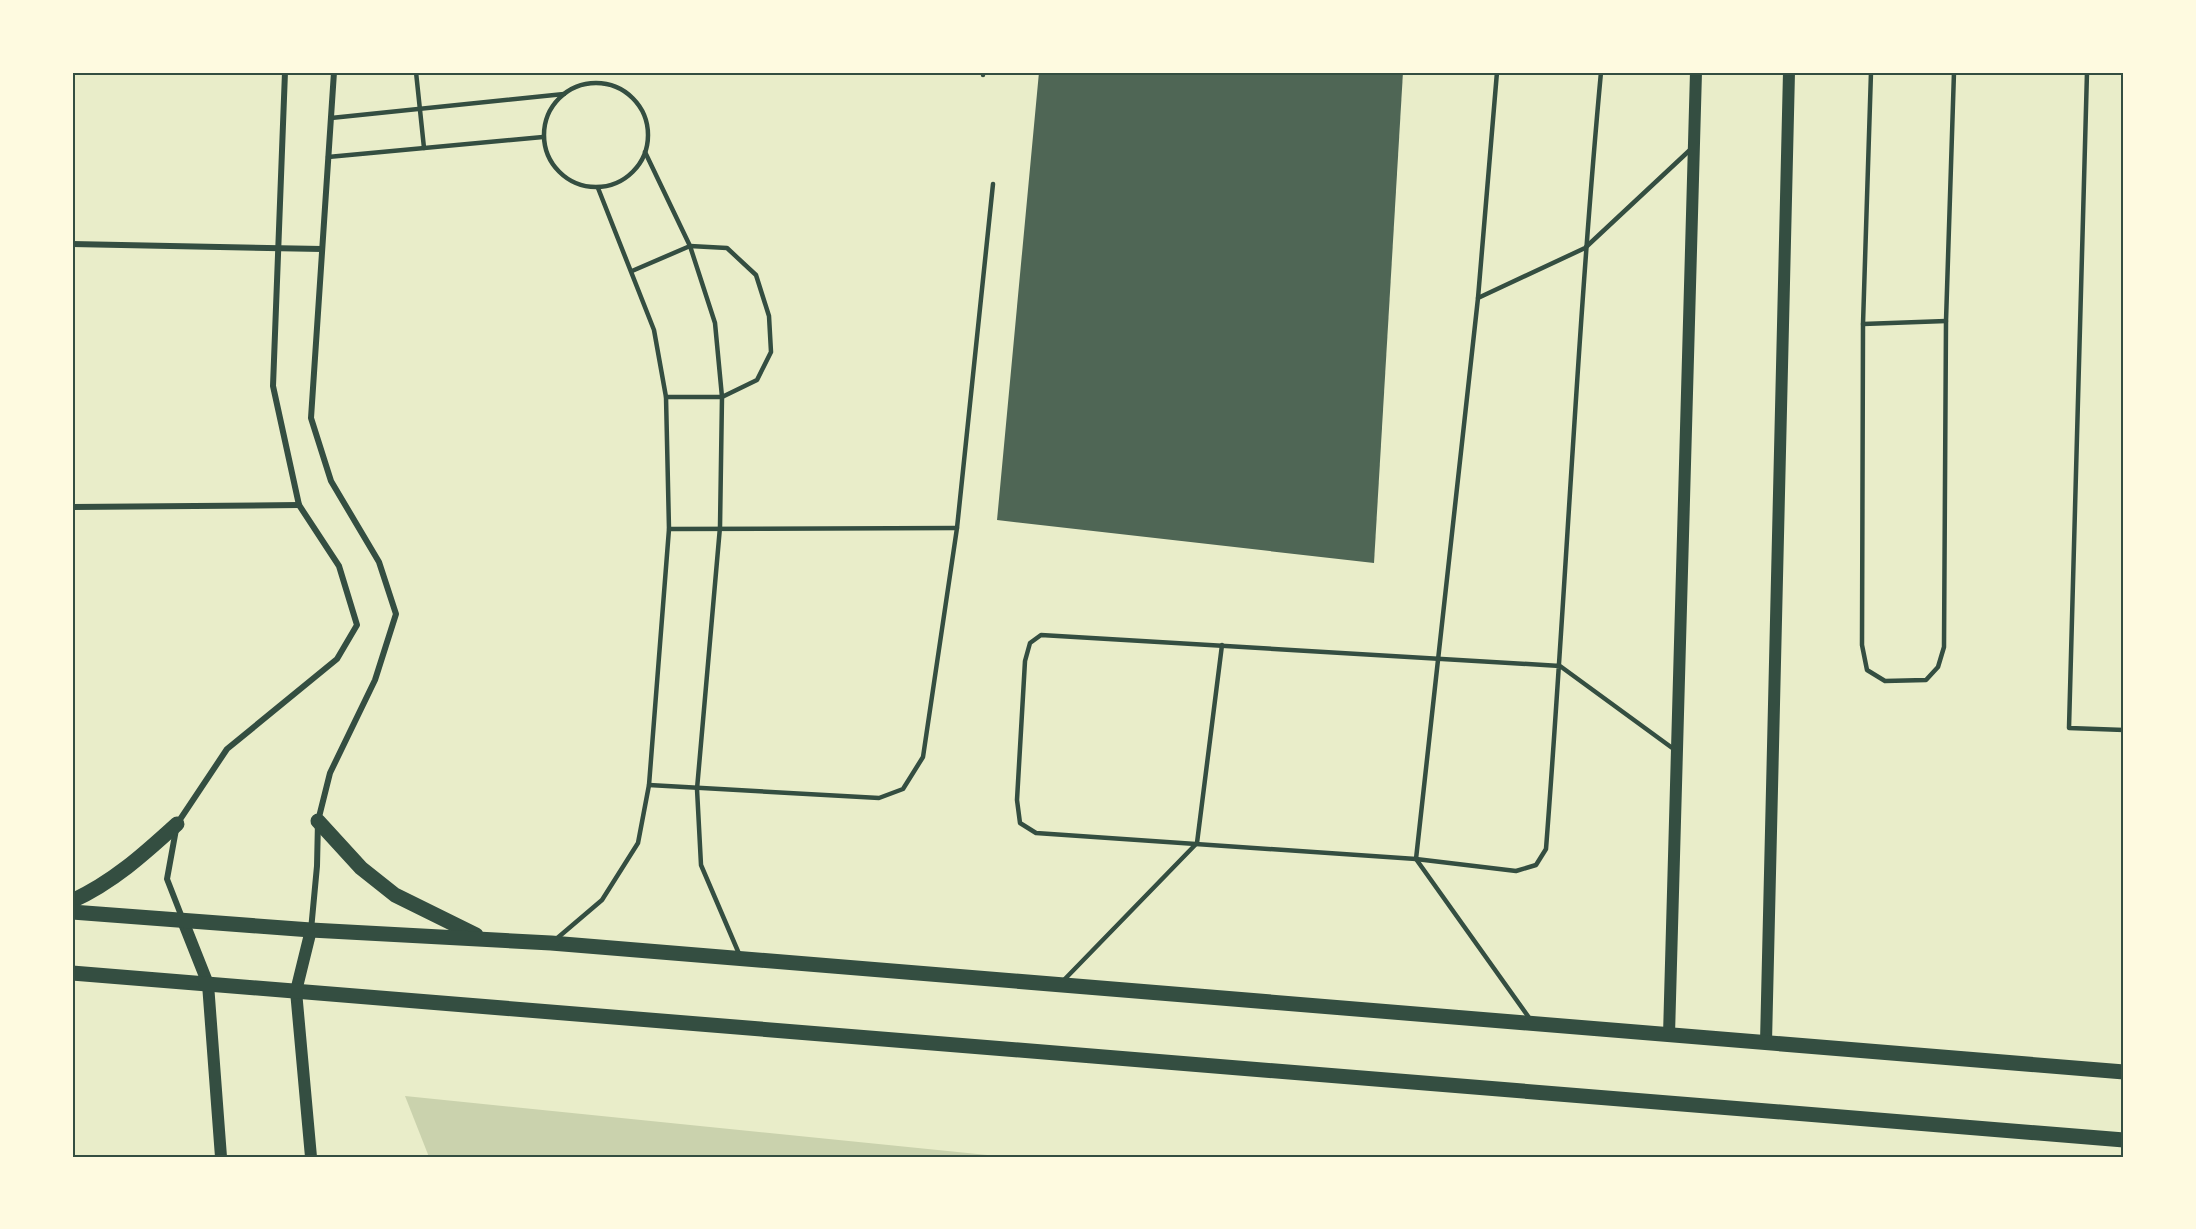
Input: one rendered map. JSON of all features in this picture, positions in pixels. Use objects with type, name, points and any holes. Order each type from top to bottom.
[{"type":"main road","points":[[1669,1035],[1696,72]]},
{"type":"main road","points":[[1766,1042],[1789,72]]},
{"type":"main road","points":[[318,821],[361,868],[395,895],[482,938]]},
{"type":"main road","points":[[72,902],[102,887],[130,866],[177,824]]},
{"type":"main road","points":[[72,912],[311,930],[551,943],[2124,1072]]},
{"type":"main road","points":[[183,921],[208,984],[221,1157]]},
{"type":"main road","points":[[310,1157],[296,991],[311,930]]},
{"type":"main road","points":[[72,973],[2124,1140]]},
{"type":"street","points":[[183,921],[167,879],[177,824],[227,749],[337,658],[357,625],[339,566],[299,505],[273,386],[276,249],[285,72]]},
{"type":"street","points":[[311,930],[317,866],[318,821],[330,773],[375,680],[396,614],[379,562],[331,481],[311,418],[334,72]]},
{"type":"street","points":[[72,244],[322,249]]},
{"type":"street","points":[[72,507],[299,505]]},
{"type":"lane","points":[[416,72],[418,109],[424,148]]},
{"type":"lane","points":[[1497,72],[1478,298],[1416,859],[1533,1024]]},
{"type":"lane","points":[[1601,72],[1585,248],[1560,666],[1545,849],[1536,865],[1516,871],[1416,859],[1036,833],[1020,823],[1017,800],[1025,661],[1030,642],[1041,635],[1560,666],[1677,751]]},
{"type":"lane","points":[[1871,72],[1863,324],[1862,645],[1867,670],[1885,681],[1926,681],[1938,667],[1944,647],[1946,321],[1954,72]]},
{"type":"lane","points":[[2087,72],[2069,728],[2124,730]]},
{"type":"lane","points":[[595,84],[611,86],[626,93],[646,119],[648,136],[645,152],[638,166],[627,177],[614,184],[598,188],[567,179],[555,168],[547,153],[543,137],[546,120],[553,106],[564,94],[579,86],[595,84]]},
{"type":"lane","points":[[331,118],[564,94]]},
{"type":"lane","points":[[328,158],[543,137]]},
{"type":"lane","points":[[1478,298],[1585,248],[1694,147]]},
{"type":"lane","points":[[645,152],[690,246],[715,322],[722,397],[720,527],[697,789],[701,865],[742,959]]},
{"type":"lane","points":[[649,785],[879,798],[903,789],[923,757],[957,528],[993,184]]},
{"type":"lane","points":[[551,943],[602,900],[638,843],[649,785],[669,528],[666,397],[654,330],[598,188]]},
{"type":"lane","points":[[632,271],[690,246],[727,248],[756,275],[769,316],[771,352],[757,380],[722,397],[666,397]]},
{"type":"lane","points":[[1863,324],[1946,321]]},
{"type":"lane","points":[[669,528],[957,528]]},
{"type":"lane","points":[[1059,985],[1197,843],[1222,645]]},
{"type":"green space","points":[[405,1096],[1007,1157],[429,1157]]},
{"type":"building","points":[[1039,72],[1403,72],[1374,563],[997,520]]}]
